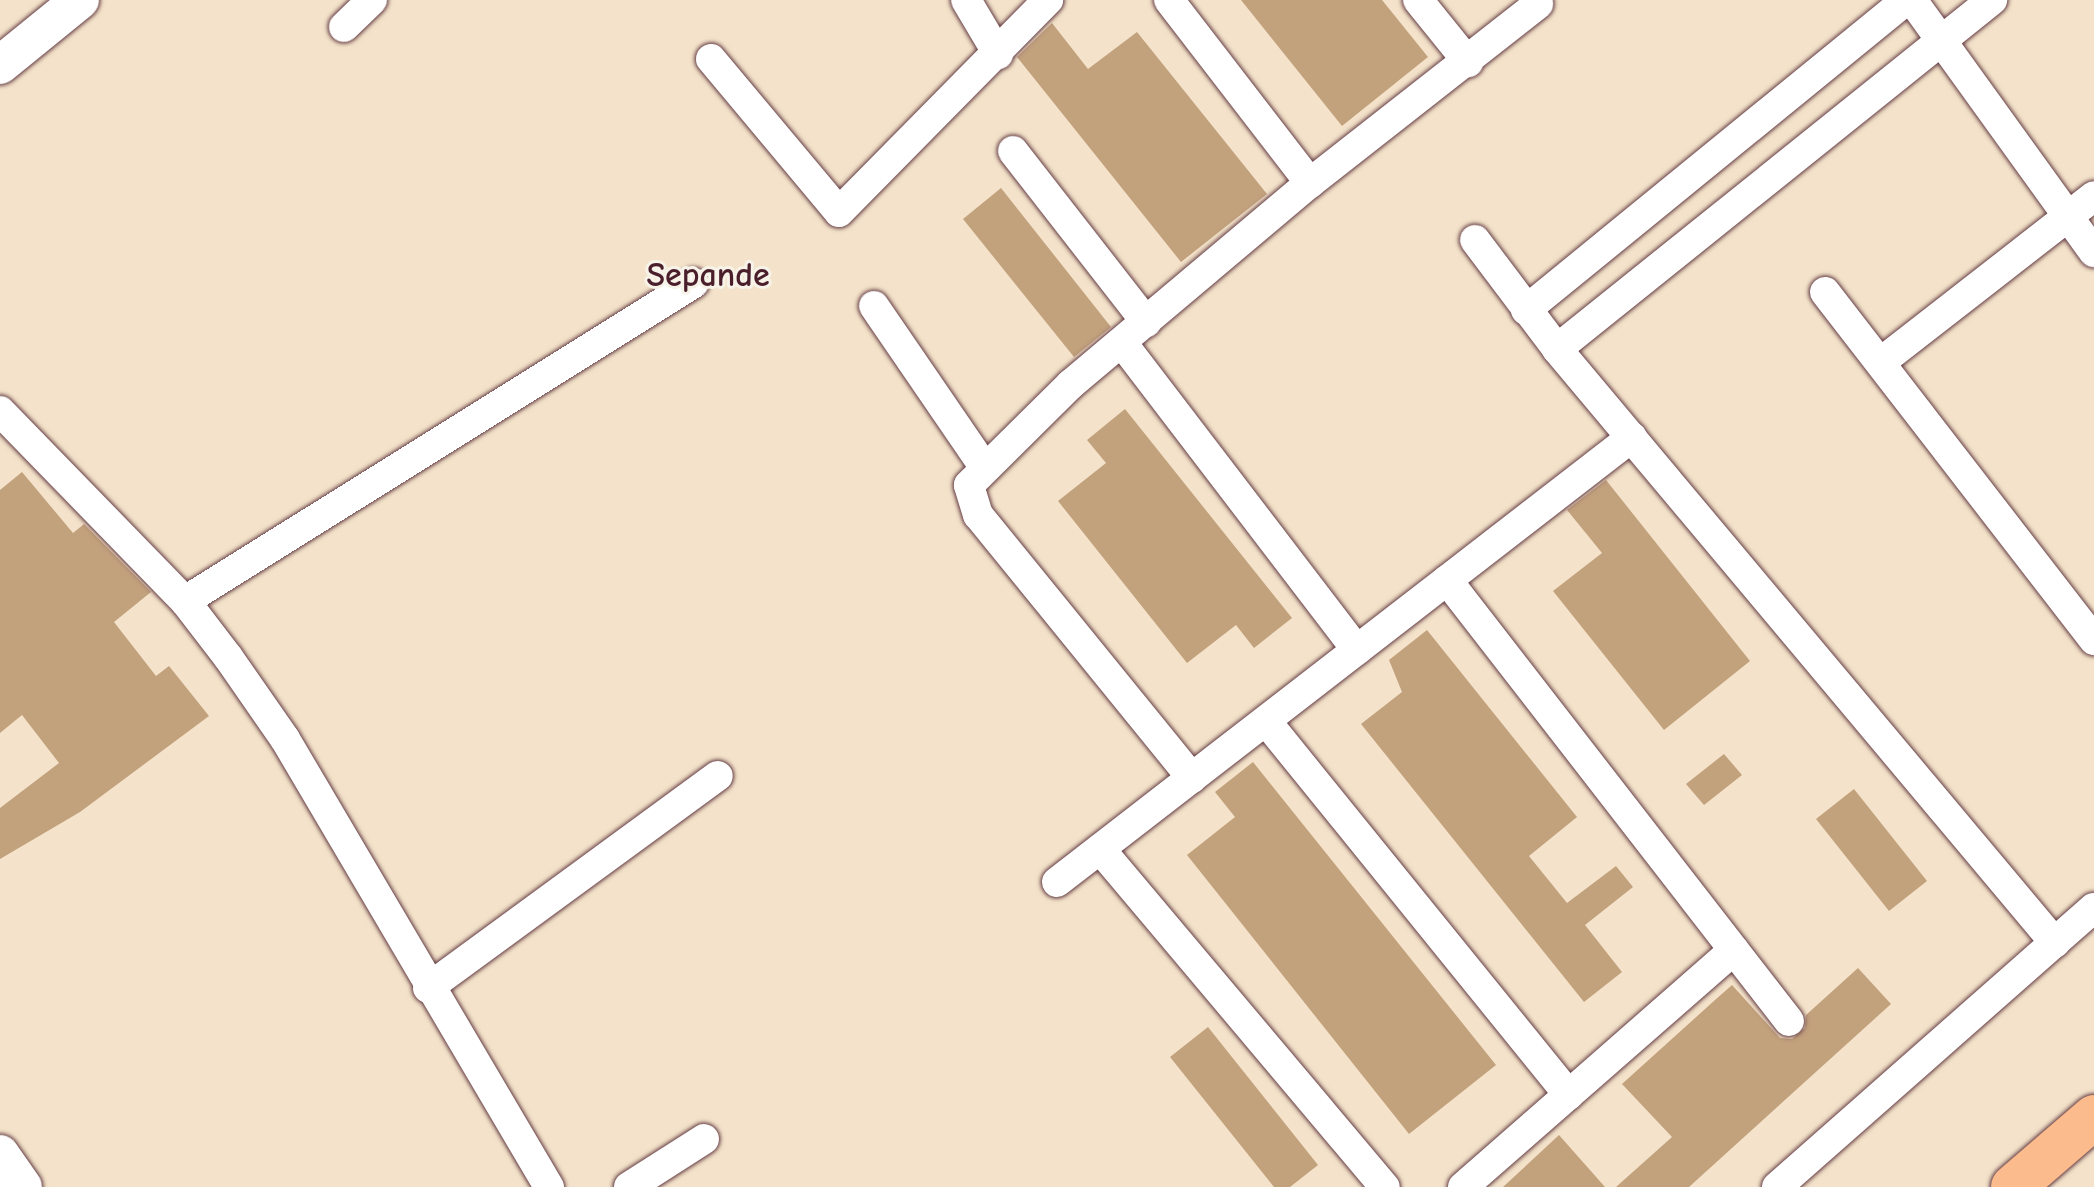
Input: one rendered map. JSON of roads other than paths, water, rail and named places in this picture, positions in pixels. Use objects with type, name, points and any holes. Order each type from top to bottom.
[{"type":"highway","points":[[2013,1187],[2094,1117]]},
{"type":"street","points":[[0,65],[80,0]]},
{"type":"street","points":[[966,0],[998,54]]},
{"type":"street","points":[[711,59],[839,212],[1048,0]]},
{"type":"street","points":[[1169,0],[1310,183]]},
{"type":"street","points":[[1418,0],[1468,62]]},
{"type":"street","points":[[1526,310],[1909,0],[1943,41],[2094,252]]},
{"type":"street","points":[[1557,349],[1992,0]]},
{"type":"street","points":[[1192,778],[978,515],[969,485],[983,465],[1310,183],[1538,4]]},
{"type":"street","points":[[1013,151],[1146,322]]},
{"type":"street","points":[[1881,362],[2094,196]]},
{"type":"street","points":[[1475,240],[1557,349],[2055,943]]},
{"type":"street","points":[[185,601],[694,283]]},
{"type":"street","points":[[1825,292],[2089,623]]},
{"type":"street","points":[[874,306],[983,465]]},
{"type":"street","points":[[1123,344],[1357,650]]},
{"type":"street","points":[[0,411],[185,601],[285,739],[486,1088],[549,1187]]},
{"type":"street","points":[[1057,882],[1632,437]]},
{"type":"street","points":[[1447,580],[1789,1021]]},
{"type":"street","points":[[1266,721],[1569,1095]]},
{"type":"street","points":[[428,988],[718,776]]},
{"type":"street","points":[[1100,849],[1385,1187]]},
{"type":"street","points":[[1777,1187],[2094,908]]},
{"type":"street","points":[[1463,1187],[1734,950]]},
{"type":"street","points":[[629,1187],[704,1139]]},
{"type":"street","points":[[0,1154],[23,1187]]},
{"type":"district","name":"Sepande","points":[[708,276]]}]
